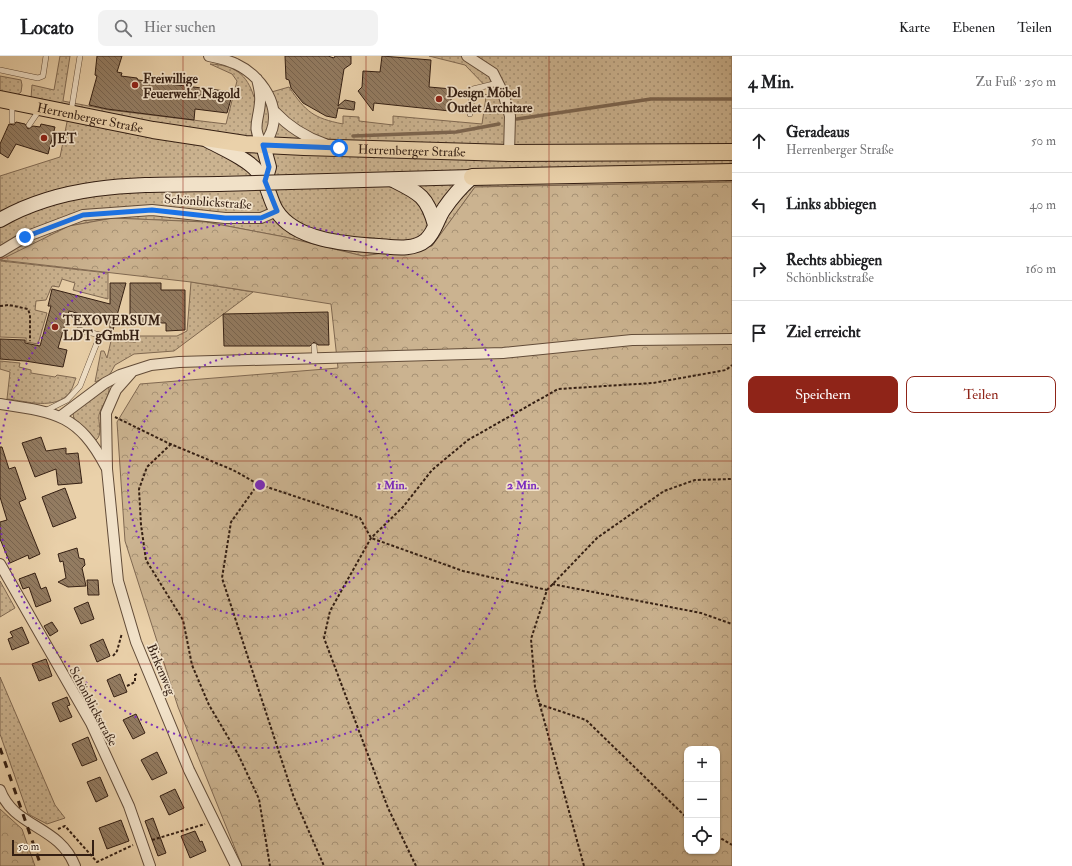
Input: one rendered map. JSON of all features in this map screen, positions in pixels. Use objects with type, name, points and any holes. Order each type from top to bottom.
[{"type":"main road","name":"Herrenberger Straße","points":[[6,100],[71,114],[203,138],[263,145],[509,153],[732,152]]},
{"type":"main road","points":[[203,138],[261,176],[277,211],[298,230],[326,240],[355,244],[400,247],[414,246],[425,241],[432,233],[443,210],[472,177]]},
{"type":"main road","points":[[261,176],[269,167],[263,145]]},
{"type":"main road","name":"Herrenberger Straße","points":[[0,220],[35,203],[66,193],[104,187],[472,177],[732,172]]},
{"type":"main road","points":[[391,179],[413,190],[425,200],[431,209],[435,226]]},
{"type":"street","points":[[209,56],[236,64],[257,79],[271,99],[275,112],[273,127],[270,137],[263,145],[257,136],[256,128],[260,94],[257,79]]},
{"type":"street","points":[[467,56],[494,73],[510,116],[509,153]]},
{"type":"street","points":[[275,112],[287,125],[303,135],[339,148]]},
{"type":"street","name":"Schönblickstraße","points":[[0,252],[25,237],[83,215],[152,210],[225,218],[261,218],[277,211]]},
{"type":"street","points":[[61,416],[105,383],[120,375],[131,373],[151,365],[185,361],[503,353],[632,340],[732,339]]},
{"type":"street","points":[[106,413],[116,390],[131,373]]},
{"type":"street","points":[[0,404],[45,411],[61,416],[83,433],[98,451],[107,469]]},
{"type":"street","name":"Birkenweg","points":[[106,413],[107,469],[118,581],[131,625],[189,770],[236,866]]},
{"type":"street","name":"Schönblickstraße","points":[[0,564],[91,722],[128,806],[150,866]]},
{"type":"street","points":[[0,790],[11,810],[48,833],[70,855],[75,866]]},
{"type":"lane","points":[[0,70],[38,78],[43,76],[46,56]]},
{"type":"lane","points":[[71,114],[80,56]]},
{"type":"lane","points":[[470,114],[473,89],[498,83]]},
{"type":"lane","points":[[6,100],[12,121]]},
{"type":"lane","points":[[29,125],[40,108]]},
{"type":"lane","points":[[45,411],[67,400],[80,386],[100,335],[79,330]]},
{"type":"lane","points":[[314,346],[315,358]]},
{"type":"path","points":[[0,306],[9,305],[28,308],[30,315],[30,341]]},
{"type":"path","points":[[416,866],[388,808],[324,638],[330,611],[371,538],[404,508],[432,470],[468,440],[558,389],[653,383],[726,370],[732,365]]},
{"type":"path","points":[[106,413],[172,444],[233,470],[258,484],[360,518],[371,538],[463,571],[548,590]]},
{"type":"path","points":[[172,444],[147,467],[139,489],[141,525],[146,560],[184,620],[192,665],[209,705],[238,754],[259,799],[270,866]]},
{"type":"path","points":[[584,866],[535,687],[531,639],[548,590],[552,584],[597,538],[664,491],[695,480],[732,479]]},
{"type":"path","points":[[258,484],[231,522],[222,578],[293,795],[324,866]]},
{"type":"path","points":[[552,584],[701,613],[732,624]]},
{"type":"path","points":[[113,656],[117,651],[123,630],[131,625]]},
{"type":"path","points":[[127,686],[135,682],[135,675],[147,667]]},
{"type":"path","points":[[539,704],[586,720],[684,815]]},
{"type":"path","points":[[48,833],[65,826],[97,862],[141,841],[214,821]]},
{"type":"path","points":[[720,838],[732,845]]},
{"type":"green space","points":[[60,56],[70,56],[63,101],[109,110],[226,124],[237,81],[232,74],[210,64],[226,66],[238,72],[248,82],[254,97],[289,87],[300,102],[311,113],[324,119],[343,124],[343,116],[359,117],[359,121],[393,125],[393,116],[482,124],[486,97],[480,95],[480,93],[496,97],[465,65],[429,56],[732,56],[732,182],[475,187],[432,246],[363,256],[285,237],[206,222],[113,218],[69,226],[1,261],[108,273],[108,299],[73,290],[75,283],[62,279],[59,287],[52,286],[46,300],[36,301],[35,310],[47,313],[38,344],[26,342],[26,338],[0,337],[0,176],[60,157],[70,107],[31,98],[32,85],[54,90]]},
{"type":"green space","points":[[0,76],[21,80],[21,92],[17,95],[0,92]]},
{"type":"green space","points":[[732,182],[732,866],[242,866],[178,707],[125,541],[117,422],[140,384],[338,368],[331,304],[191,282],[0,260],[69,226],[113,218],[206,222],[285,237],[363,256],[432,246],[475,187]]},
{"type":"green space","points":[[191,282],[253,292],[174,351],[134,354],[115,365],[109,376],[95,382],[101,351],[104,351],[107,358],[111,341],[136,342],[137,336],[177,336],[187,331]]},
{"type":"green space","points":[[0,361],[20,363],[19,367],[31,370],[31,373],[55,377],[57,375],[76,378],[70,392],[64,398],[57,401],[49,403],[32,403],[7,399],[10,372],[0,369]]},
{"type":"green space","points":[[109,387],[108,394],[99,415],[100,432],[96,440],[74,420],[73,413],[105,388]]},
{"type":"green space","points":[[0,581],[15,608],[0,617]]},
{"type":"green space","points":[[0,677],[55,805],[65,818],[47,824],[28,814],[0,734]]},
{"type":"green space","points":[[0,809],[22,829],[35,866],[0,866]]},
{"type":"building","name":"Freiwillige Feuerwehr Nagold","points":[[97,56],[122,56],[117,72],[122,73],[121,76],[137,78],[138,80],[233,92],[227,113],[195,109],[194,120],[107,109],[89,105],[97,76],[95,75]]},
{"type":"building","points":[[285,56],[328,56],[334,58],[335,56],[351,56],[351,64],[344,69],[338,106],[345,100],[355,102],[354,110],[338,108],[336,118],[326,116],[303,103],[291,88],[289,80],[286,79]]},
{"type":"building","points":[[382,56],[431,60],[429,87],[452,89],[450,111],[374,103],[373,111],[358,91],[362,87],[363,71],[380,72]]},
{"type":"building","points":[[16,122],[25,124],[28,129],[33,126],[40,127],[41,124],[55,127],[48,154],[16,144],[8,158],[0,153],[0,144],[9,124],[14,125]]},
{"type":"building","points":[[110,283],[126,283],[113,330],[110,330],[110,322],[69,311],[58,348],[67,350],[63,367],[0,359],[0,339],[25,340],[25,343],[40,346],[51,306],[48,306],[52,289],[110,304]]},
{"type":"building","points":[[130,283],[161,283],[161,290],[185,290],[185,330],[166,331],[166,323],[130,323]]},
{"type":"building","points":[[328,312],[329,345],[318,345],[314,342],[310,346],[224,346],[223,314]]},
{"type":"building","points":[[41,437],[46,451],[66,448],[66,454],[78,453],[82,483],[58,485],[56,469],[35,477],[22,443]]},
{"type":"building","points":[[0,447],[2,447],[9,469],[15,467],[26,499],[19,502],[40,554],[29,559],[28,555],[10,563],[0,539],[0,522],[7,520],[0,497]]},
{"type":"building","points":[[65,488],[76,518],[53,527],[42,497]]},
{"type":"building","points":[[77,548],[79,558],[84,559],[85,565],[82,568],[86,586],[68,587],[58,582],[66,578],[63,561],[60,562],[58,554]]},
{"type":"building","points":[[35,573],[41,589],[46,587],[51,601],[36,607],[29,587],[23,589],[19,579]]},
{"type":"building","points":[[87,580],[98,580],[99,595],[88,595]]},
{"type":"building","points":[[88,602],[94,619],[81,624],[74,608]]},
{"type":"building","points":[[52,622],[58,631],[50,636],[44,626]]},
{"type":"building","points":[[22,627],[29,643],[12,650],[8,639],[13,637],[10,632]]},
{"type":"building","points":[[103,639],[110,656],[97,662],[90,645]]},
{"type":"building","points":[[46,659],[52,676],[39,681],[32,664]]},
{"type":"building","points":[[120,674],[127,692],[114,697],[107,680]]},
{"type":"building","points":[[67,697],[70,705],[67,706],[72,717],[60,722],[52,703]]},
{"type":"building","points":[[136,714],[145,733],[133,739],[123,720]]},
{"type":"building","points":[[88,737],[97,760],[82,766],[72,744]]},
{"type":"building","points":[[157,752],[167,773],[152,780],[141,760]]},
{"type":"building","points":[[100,777],[108,796],[96,802],[87,782]]},
{"type":"building","points":[[175,789],[184,808],[169,815],[160,796]]},
{"type":"building","points":[[153,818],[166,853],[158,856],[145,821]]},
{"type":"building","points":[[121,820],[129,841],[107,849],[99,828]]},
{"type":"building","points":[[195,831],[200,842],[202,841],[206,851],[190,858],[181,836]]},
{"type":"waterway","points":[[517,119],[651,99],[732,99]]},
{"type":"waterway","points":[[353,136],[456,132],[499,124]]},
{"type":"railway","points":[[0,748],[41,866]]},
{"type":"place","name":"Freiwillige Feuerwehr Nagold","points":[[135,85]]},
{"type":"place","name":"Design Möbel Outlet Architare","points":[[439,99]]},
{"type":"place","name":"JET","points":[[44,138]]},
{"type":"place","name":"TEXOVERSUM LDT gGmbH","points":[[55,327]]},
{"type":"route","points":[[25,237],[83,215],[152,210],[225,218],[261,218],[277,211],[265,181],[269,167],[263,145],[339,148]]}]
